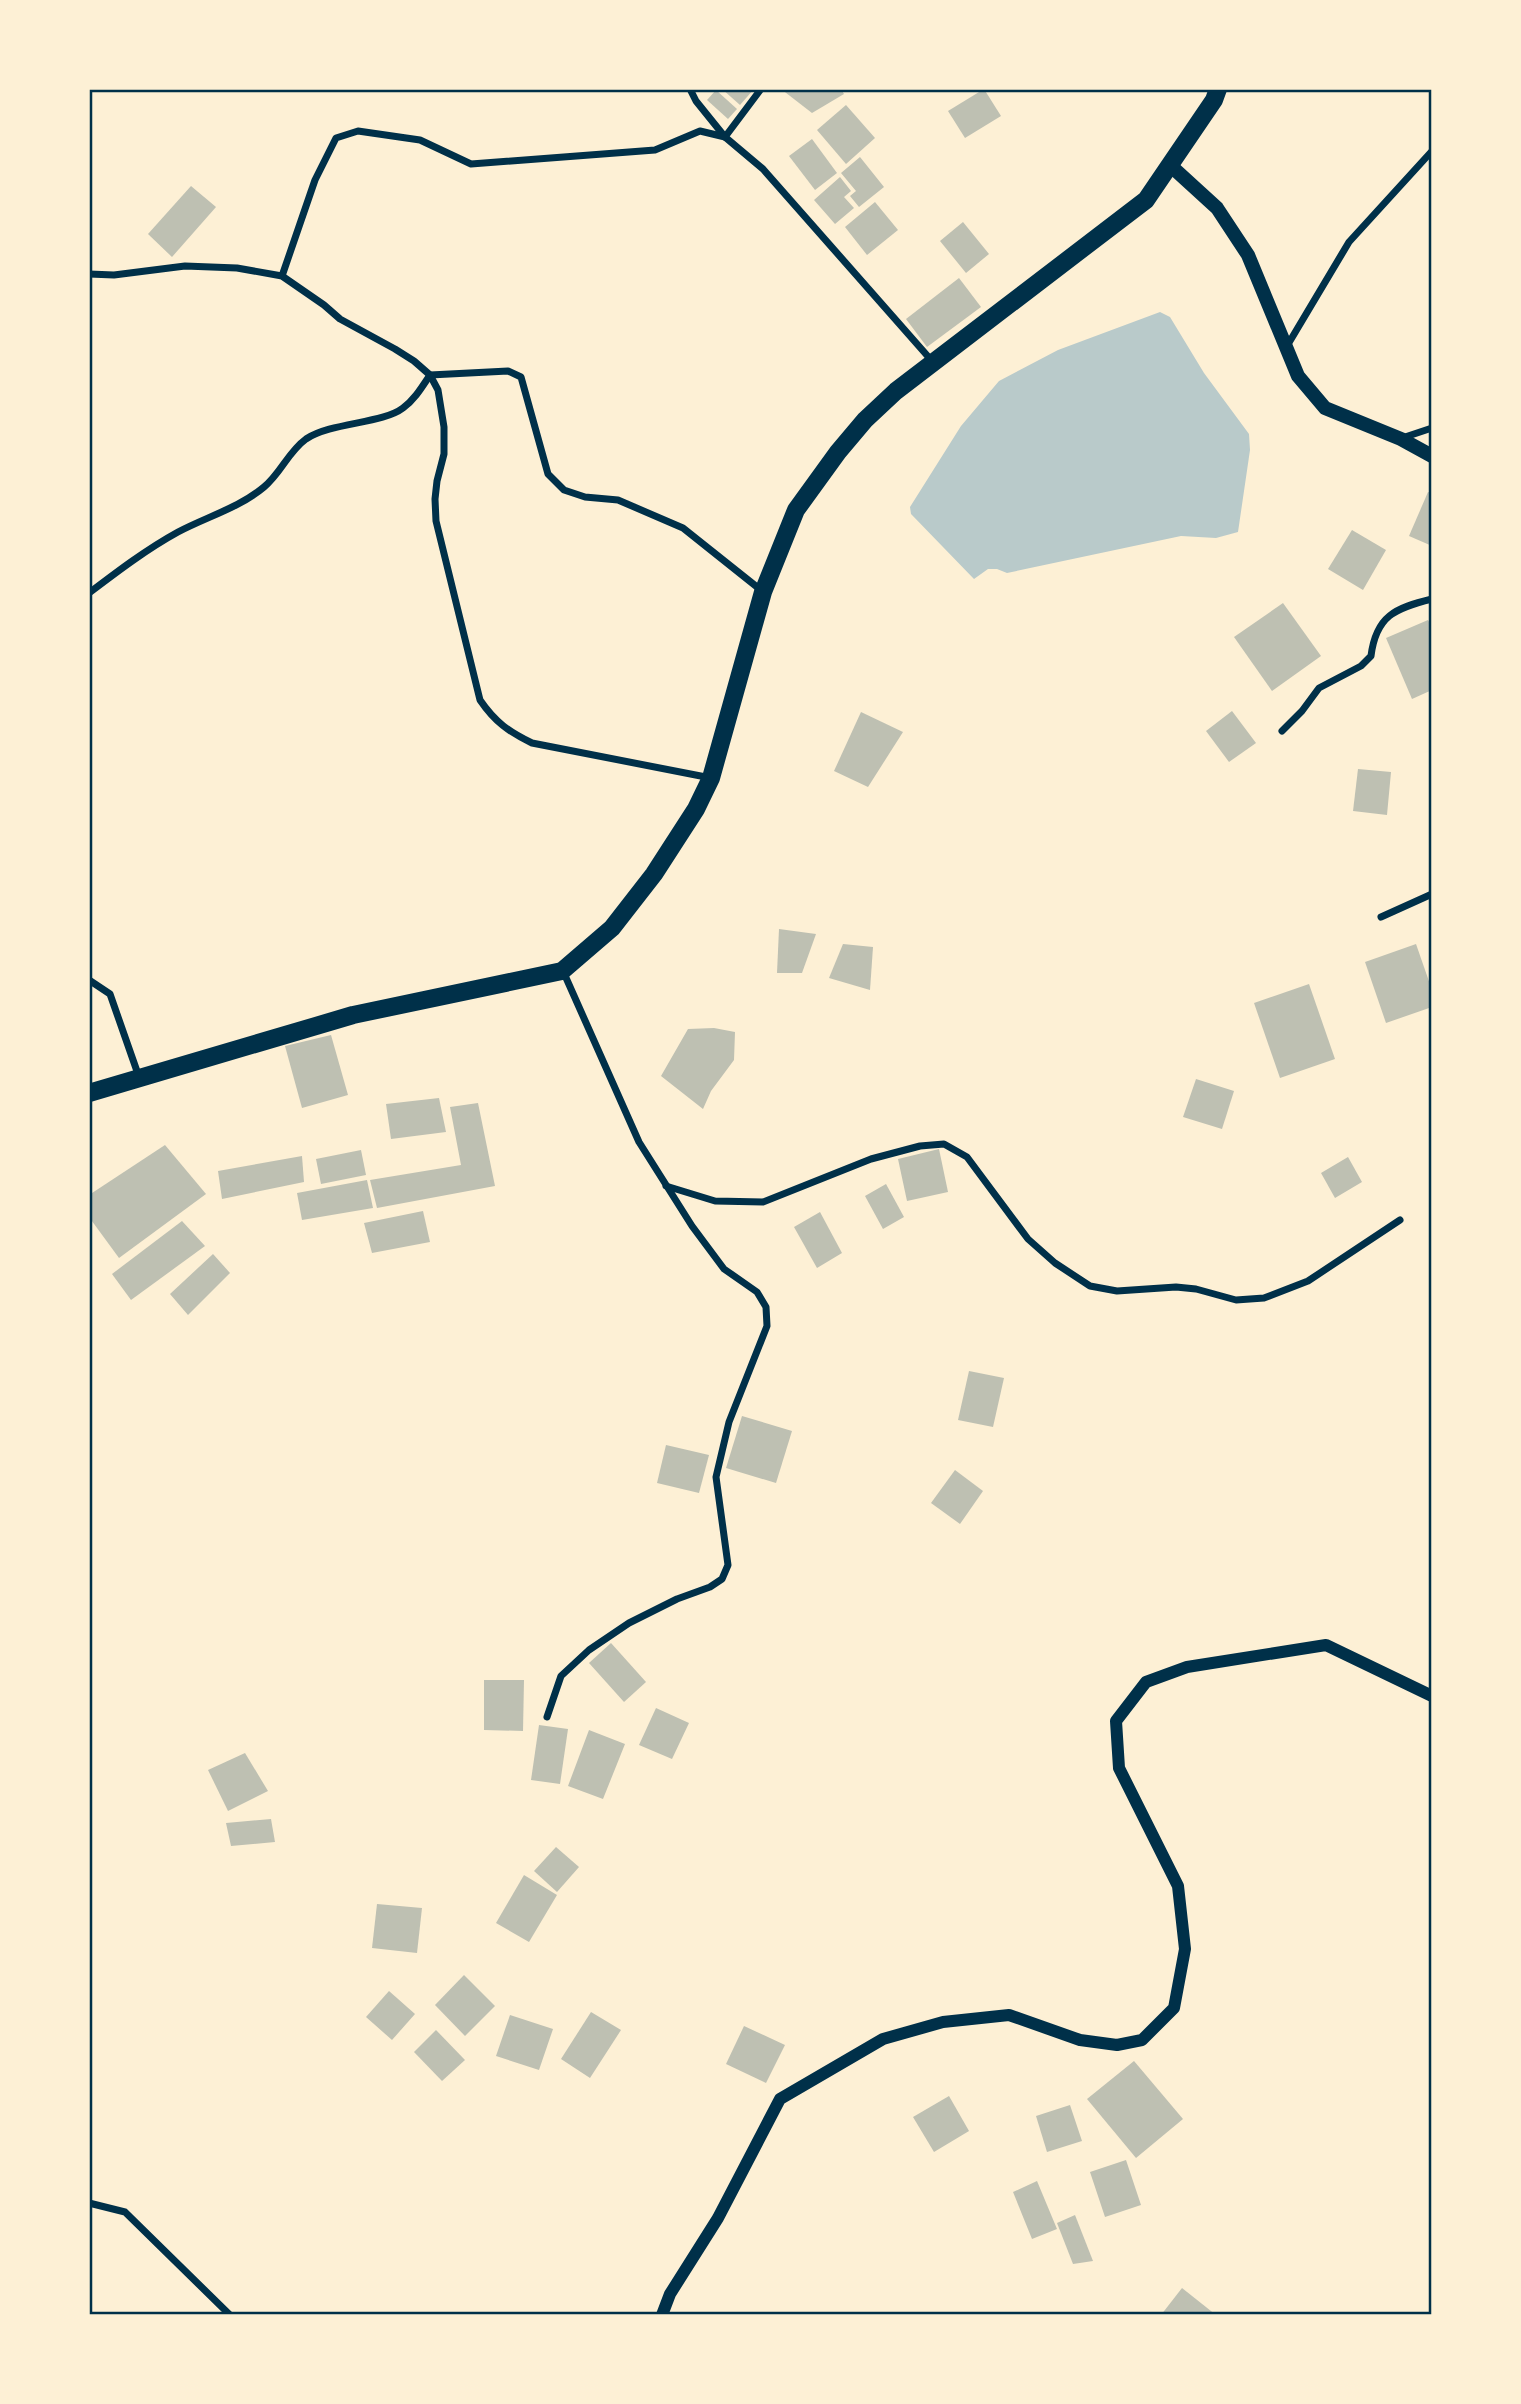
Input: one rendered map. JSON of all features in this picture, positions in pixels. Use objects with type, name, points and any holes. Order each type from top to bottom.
[{"type":"main road","points":[[89,1093],[353,1015],[562,971],[612,928],[654,874],[696,810],[711,778],[763,592],[796,510],[865,420],[932,361],[1146,200],[1214,100],[1218,89]]},
{"type":"main road","points":[[1171,166],[1217,208],[1248,255],[1298,376],[1325,408],[1401,439],[1432,456]]},
{"type":"street","points":[[690,89],[696,101],[725,137],[763,169],[932,361]]},
{"type":"street","points":[[725,137],[761,89]]},
{"type":"street","points":[[282,276],[315,180],[336,138],[358,131],[420,140],[471,164],[655,150],[700,131],[725,137]]},
{"type":"street","points":[[1286,347],[1349,242],[1432,150]]},
{"type":"street","points":[[89,274],[114,275],[185,266],[237,268],[282,276],[340,319],[395,349],[430,374],[438,390],[444,427],[444,454],[435,499],[436,522],[480,700],[494,720],[509,733],[532,743],[711,778]]},
{"type":"street","points":[[430,374],[508,371],[521,377],[548,474],[564,490],[585,497],[618,500],[684,528],[763,592]]},
{"type":"street","points":[[89,593],[178,532],[234,506],[264,488],[293,449],[309,437],[332,428],[401,410],[414,398],[430,374]]},
{"type":"street","points":[[1401,439],[1432,429]]},
{"type":"street","points":[[1282,731],[1302,711],[1319,688],[1361,666],[1371,656],[1373,638],[1386,617],[1397,609],[1432,599]]},
{"type":"street","points":[[1381,917],[1432,894]]},
{"type":"street","points":[[547,1717],[561,1676],[589,1650],[629,1623],[722,1579],[729,1565],[716,1477],[729,1422],[767,1326],[766,1307],[757,1292],[724,1269],[639,1142],[562,971]]},
{"type":"street","points":[[89,979],[110,994],[139,1077]]},
{"type":"street","points":[[666,1185],[715,1201],[763,1202],[871,1159],[920,1146],[944,1144],[967,1157],[1028,1238],[1055,1263],[1090,1286],[1117,1291],[1176,1287],[1196,1289],[1237,1300],[1264,1298],[1308,1281],[1399,1220]]},
{"type":"street","points":[[662,2315],[670,2294],[718,2218],[780,2099],[883,2039],[943,2022],[1009,2015],[1080,2040],[1117,2046],[1142,2040],[1174,2008],[1185,1949],[1178,1886],[1119,1768],[1116,1721],[1146,1682],[1187,1667],[1326,1645],[1432,1696]]},
{"type":"street","points":[[89,2203],[125,2212],[230,2315]]},
{"type":"shaded area","points":[[1160,312],[1170,317],[1204,373],[1249,434],[1250,450],[1238,532],[1216,538],[1181,536],[1007,573],[988,569],[974,579],[911,514],[910,507],[961,426],[999,381],[1058,350]]},
{"type":"building","points":[[722,89],[754,89],[740,105]]},
{"type":"building","points":[[781,89],[841,89],[844,94],[812,113]]},
{"type":"building","points":[[984,89],[1001,116],[965,138],[948,111]]},
{"type":"building","points":[[716,90],[737,109],[728,119],[707,100]]},
{"type":"building","points":[[846,105],[875,138],[846,164],[817,130]]},
{"type":"building","points":[[812,139],[837,173],[815,190],[789,156]]},
{"type":"building","points":[[860,157],[884,187],[859,207],[850,196],[856,191],[841,173]]},
{"type":"building","points":[[840,177],[851,191],[844,197],[854,208],[835,224],[814,200]]},
{"type":"building","points":[[191,186],[216,207],[172,257],[148,234]]},
{"type":"building","points":[[875,202],[898,230],[867,255],[845,227]]},
{"type":"building","points":[[963,222],[989,254],[966,273],[940,241]]},
{"type":"building","points":[[959,278],[981,307],[927,347],[906,319]]},
{"type":"building","points":[[1428,492],[1432,493],[1432,546],[1409,536]]},
{"type":"building","points":[[1352,530],[1386,550],[1363,590],[1328,569]]},
{"type":"building","points":[[1283,603],[1321,656],[1272,691],[1234,637]]},
{"type":"building","points":[[1428,620],[1432,627],[1432,690],[1412,699],[1386,638]]},
{"type":"building","points":[[1232,711],[1256,743],[1229,762],[1206,731]]},
{"type":"building","points":[[861,712],[903,732],[868,787],[834,771]]},
{"type":"building","points":[[1358,769],[1391,772],[1387,815],[1353,811]]},
{"type":"building","points":[[779,929],[816,934],[802,973],[777,973]]},
{"type":"building","points":[[843,944],[873,947],[870,990],[829,978]]},
{"type":"building","points":[[1416,944],[1432,990],[1432,1007],[1386,1023],[1365,962]]},
{"type":"building","points":[[1309,984],[1335,1059],[1280,1078],[1254,1003]]},
{"type":"building","points":[[714,1028],[735,1032],[734,1060],[711,1091],[703,1109],[661,1076],[688,1029]]},
{"type":"building","points":[[331,1035],[348,1095],[302,1108],[285,1046]]},
{"type":"building","points":[[1196,1079],[1234,1091],[1222,1129],[1183,1117]]},
{"type":"building","points":[[439,1098],[446,1132],[391,1139],[386,1104]]},
{"type":"building","points":[[478,1103],[495,1186],[377,1208],[370,1180],[461,1165],[450,1107]]},
{"type":"building","points":[[165,1145],[206,1194],[119,1258],[89,1217],[89,1195]]},
{"type":"building","points":[[939,1149],[948,1192],[907,1201],[898,1159]]},
{"type":"building","points":[[361,1150],[366,1175],[321,1184],[316,1159]]},
{"type":"building","points":[[302,1156],[304,1182],[222,1199],[218,1171]]},
{"type":"building","points":[[1348,1157],[1362,1182],[1335,1198],[1321,1173]]},
{"type":"building","points":[[367,1180],[373,1208],[302,1220],[297,1193]]},
{"type":"building","points":[[886,1184],[904,1217],[883,1229],[865,1196]]},
{"type":"building","points":[[423,1211],[430,1242],[372,1253],[364,1223]]},
{"type":"building","points":[[820,1212],[842,1253],[817,1268],[794,1227]]},
{"type":"building","points":[[182,1221],[205,1246],[131,1300],[112,1274]]},
{"type":"building","points":[[213,1254],[230,1273],[188,1315],[170,1294]]},
{"type":"building","points":[[969,1371],[1004,1378],[993,1427],[958,1420]]},
{"type":"building","points":[[742,1416],[792,1431],[776,1483],[726,1468]]},
{"type":"building","points":[[666,1445],[709,1455],[699,1493],[657,1483]]},
{"type":"building","points":[[955,1470],[983,1491],[960,1524],[931,1503]]},
{"type":"building","points":[[611,1643],[646,1682],[624,1702],[589,1663]]},
{"type":"building","points":[[484,1680],[524,1680],[523,1731],[484,1730]]},
{"type":"building","points":[[656,1708],[689,1723],[672,1759],[639,1745]]},
{"type":"building","points":[[539,1725],[568,1729],[560,1784],[531,1780]]},
{"type":"building","points":[[589,1730],[625,1744],[603,1799],[568,1786]]},
{"type":"building","points":[[245,1753],[268,1791],[228,1811],[208,1770]]},
{"type":"building","points":[[271,1819],[275,1842],[231,1846],[226,1823]]},
{"type":"building","points":[[556,1847],[579,1867],[557,1892],[534,1871]]},
{"type":"building","points":[[524,1875],[557,1895],[529,1942],[496,1923]]},
{"type":"building","points":[[377,1904],[422,1908],[417,1953],[372,1948]]},
{"type":"building","points":[[464,1975],[495,2006],[465,2036],[435,2005]]},
{"type":"building","points":[[389,1991],[415,2014],[392,2040],[366,2017]]},
{"type":"building","points":[[591,2012],[621,2030],[590,2078],[561,2059]]},
{"type":"building","points":[[510,2015],[553,2029],[539,2070],[496,2056]]},
{"type":"building","points":[[744,2026],[785,2045],[766,2083],[726,2064]]},
{"type":"building","points":[[436,2030],[465,2060],[442,2081],[414,2052]]},
{"type":"building","points":[[1134,2061],[1183,2119],[1136,2158],[1087,2099]]},
{"type":"building","points":[[949,2096],[969,2131],[934,2152],[913,2117]]},
{"type":"building","points":[[1070,2105],[1082,2141],[1047,2152],[1036,2116]]},
{"type":"building","points":[[1126,2160],[1141,2205],[1105,2217],[1090,2172]]},
{"type":"building","points":[[1037,2181],[1057,2229],[1032,2239],[1013,2192]]},
{"type":"building","points":[[1075,2215],[1093,2261],[1073,2264],[1057,2223]]},
{"type":"building","points":[[1182,2288],[1216,2315],[1161,2315]]}]
